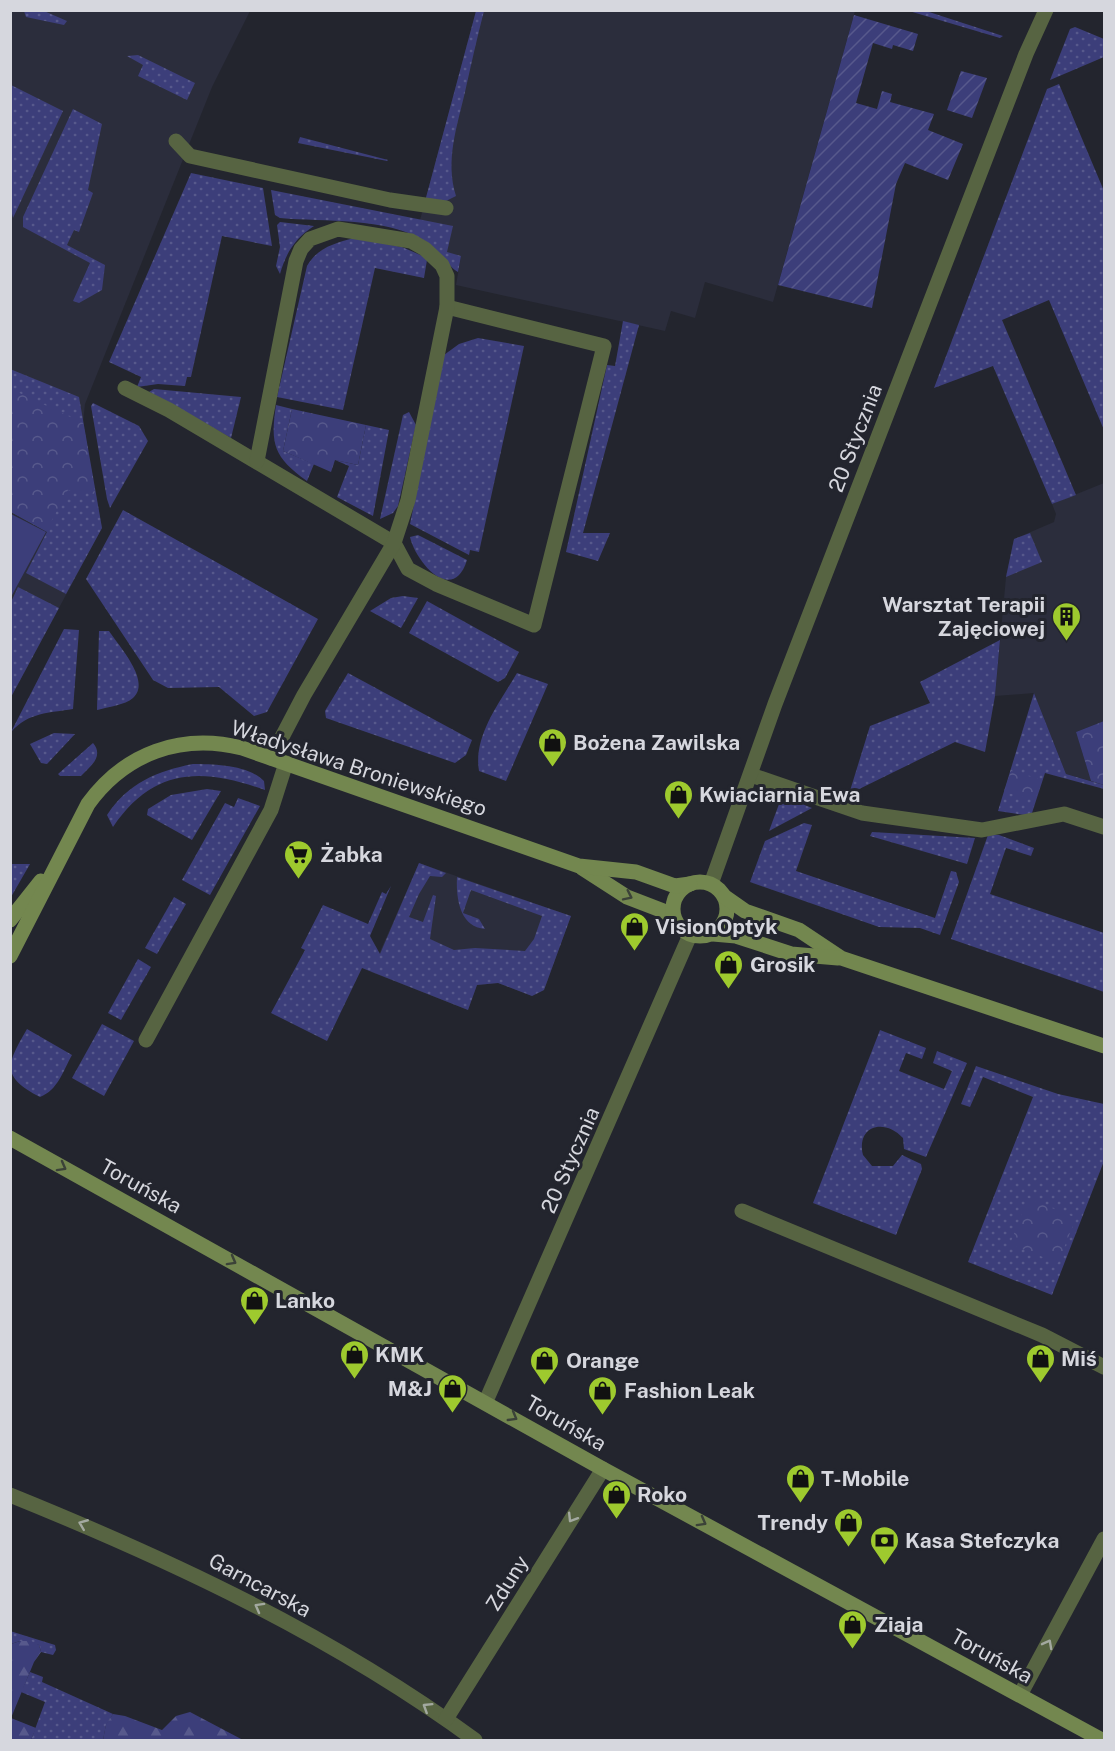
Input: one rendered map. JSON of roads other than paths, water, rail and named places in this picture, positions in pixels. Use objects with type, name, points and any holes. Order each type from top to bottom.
[{"type":"street","name":"20 Stycznia","points":[[711,884],[788,671],[1018,76],[1046,10]]},
{"type":"street","points":[[176,141],[190,156],[390,200],[446,208]]},
{"type":"street","points":[[146,1040],[271,810],[279,760],[304,695],[394,543],[408,500],[447,307],[447,276],[442,265],[425,249],[411,242],[338,228],[310,239],[301,249],[296,261],[256,461]]},
{"type":"street","points":[[125,388],[169,410],[394,543],[408,569],[436,584],[534,625],[604,346],[447,307]]},
{"type":"street","name":"Władysława Broniewskiego","points":[[10,956],[88,804],[102,786],[122,768],[145,755],[176,744],[212,742],[279,760],[579,866],[627,897],[666,912],[690,935]]},
{"type":"street","points":[[751,775],[862,813],[982,830],[1064,814],[1104,827]]},
{"type":"street","name":"Władysława Broniewskiego","points":[[10,920],[63,853]]},
{"type":"street","name":"Władysława Broniewskiego","points":[[579,866],[636,872],[675,885],[711,884]]},
{"type":"street","points":[[676,923],[673,912],[674,900],[680,891],[690,884]]},
{"type":"street","points":[[711,884],[745,911],[799,930],[841,958]]},
{"type":"street","points":[[713,934],[726,918],[728,908],[725,897]]},
{"type":"street","name":"20 Stycznia","points":[[486,1401],[690,935]]},
{"type":"street","points":[[690,935],[736,936],[791,954],[841,958],[1104,1046]]},
{"type":"street","name":"Toruńska","points":[[10,1138],[486,1401],[603,1469],[1102,1740]]},
{"type":"street","points":[[742,1211],[1042,1335],[1104,1366]]},
{"type":"street","name":"Zduny","points":[[446,1719],[603,1469]]},
{"type":"street","name":"Garncarska","points":[[10,1495],[109,1535],[236,1594],[333,1648],[446,1719],[475,1740]]},
{"type":"street","points":[[1020,1695],[1104,1539]]},
{"type":"place","name":"Warsztat Terapii Zajęciowej","points":[[1066,642]]},
{"type":"place","name":"Bożena Zawilska","points":[[552,768]]},
{"type":"place","name":"Kwiaciarnia Ewa","points":[[678,820]]},
{"type":"place","name":"Żabka","points":[[299,880]]},
{"type":"place","name":"VisionOptyk","points":[[634,952]]},
{"type":"place","name":"Grosik","points":[[729,990]]},
{"type":"place","name":"Lanko","points":[[254,1326]]},
{"type":"place","name":"KMK","points":[[354,1380]]},
{"type":"place","name":"Miś","points":[[1040,1384]]},
{"type":"place","name":"Orange","points":[[545,1386]]},
{"type":"place","name":"M&J","points":[[453,1414]]},
{"type":"place","name":"Fashion Leak","points":[[603,1416]]},
{"type":"place","name":"T-Mobile","points":[[800,1504]]},
{"type":"place","name":"Roko","points":[[616,1520]]},
{"type":"place","name":"Trendy","points":[[849,1548]]},
{"type":"place","name":"Kasa Stefczyka","points":[[884,1566]]},
{"type":"place","name":"Ziaja","points":[[853,1650]]}]
